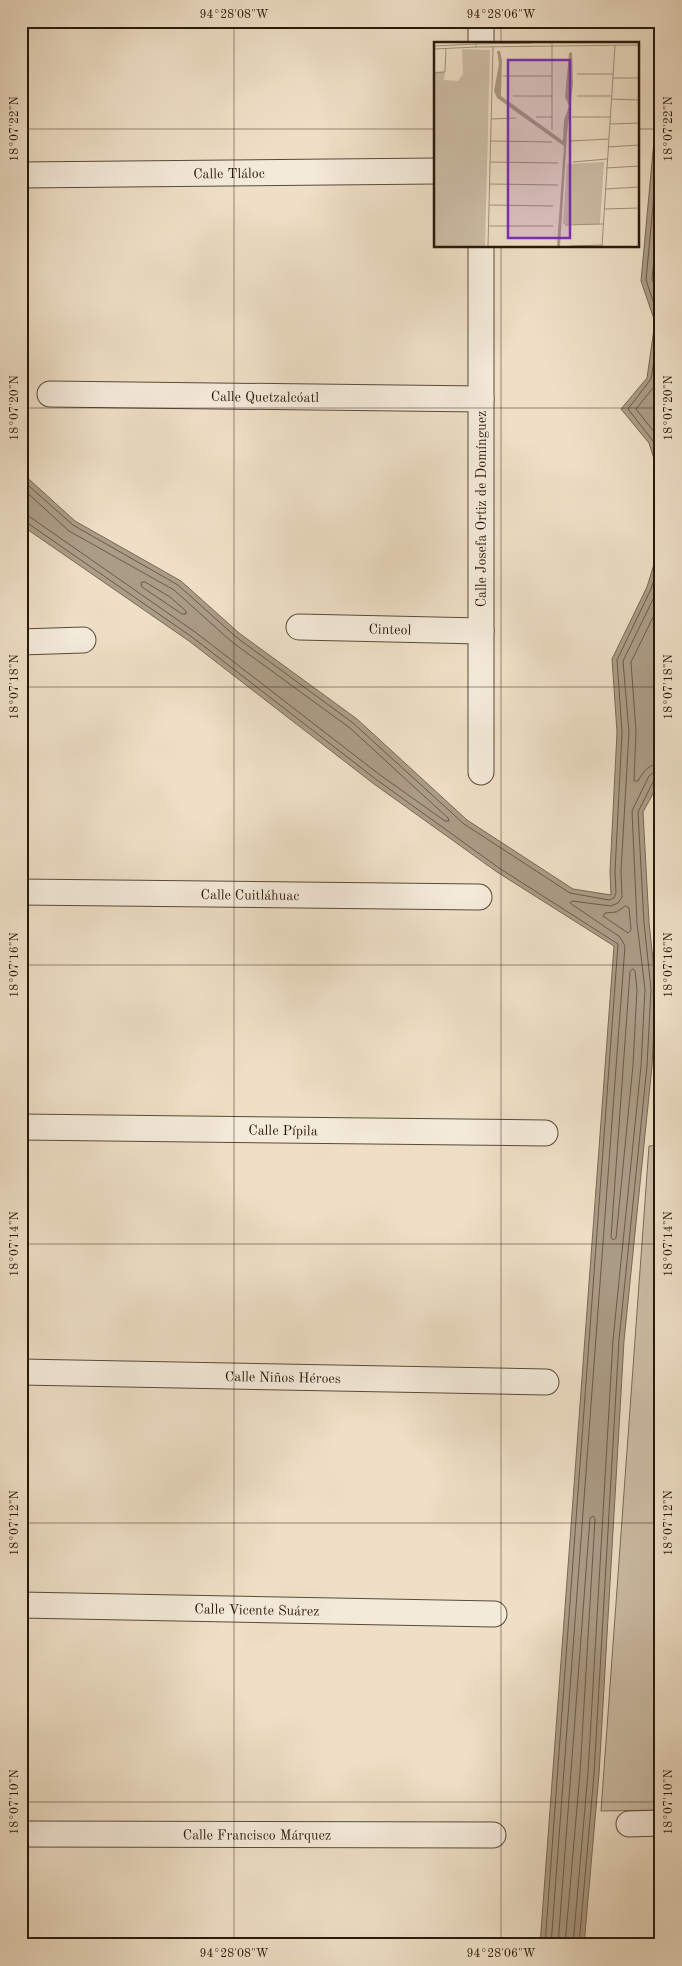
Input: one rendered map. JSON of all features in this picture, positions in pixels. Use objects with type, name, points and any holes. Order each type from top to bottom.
[{"type":"street","points":[[480,21],[480,42]]},
{"type":"street","name":"Calle Tláloc","points":[[21,175],[434,171]]},
{"type":"street","name":"Calle Josefa Ortiz de Domínguez","points":[[481,248],[481,772]]},
{"type":"street","name":"Calle Quetzalcóatl","points":[[50,394],[481,399]]},
{"type":"street","name":"Cinteol","points":[[299,627],[481,631]]},
{"type":"street","points":[[21,642],[83,640]]},
{"type":"street","name":"Calle Cuitláhuac","points":[[21,892],[479,897]]},
{"type":"street","name":"Calle Pípila","points":[[21,1127],[546,1133]]},
{"type":"street","name":"Calle Niños Héroes","points":[[21,1372],[546,1382]]},
{"type":"street","name":"Calle Vicente Suárez","points":[[21,1605],[494,1614]]},
{"type":"street","points":[[629,1824],[661,1823]]},
{"type":"street","name":"Calle Francisco Márquez","points":[[21,1834],[493,1835]]},
{"type":"shaded area","points":[[661,1145],[661,1810],[601,1811],[649,1146]]},
{"type":"water","points":[[661,65],[661,481],[649,443],[621,409],[647,378],[655,322],[641,281]]},
{"type":"water","points":[[21,472],[75,521],[181,581],[239,633],[357,719],[467,820],[573,889],[611,895],[610,872],[617,732],[612,659],[647,587],[661,541],[661,779],[643,812],[649,922],[656,989],[652,1066],[624,1341],[599,1774],[584,1945],[540,1945],[614,946],[497,872],[374,784],[189,641],[21,525]]}]
